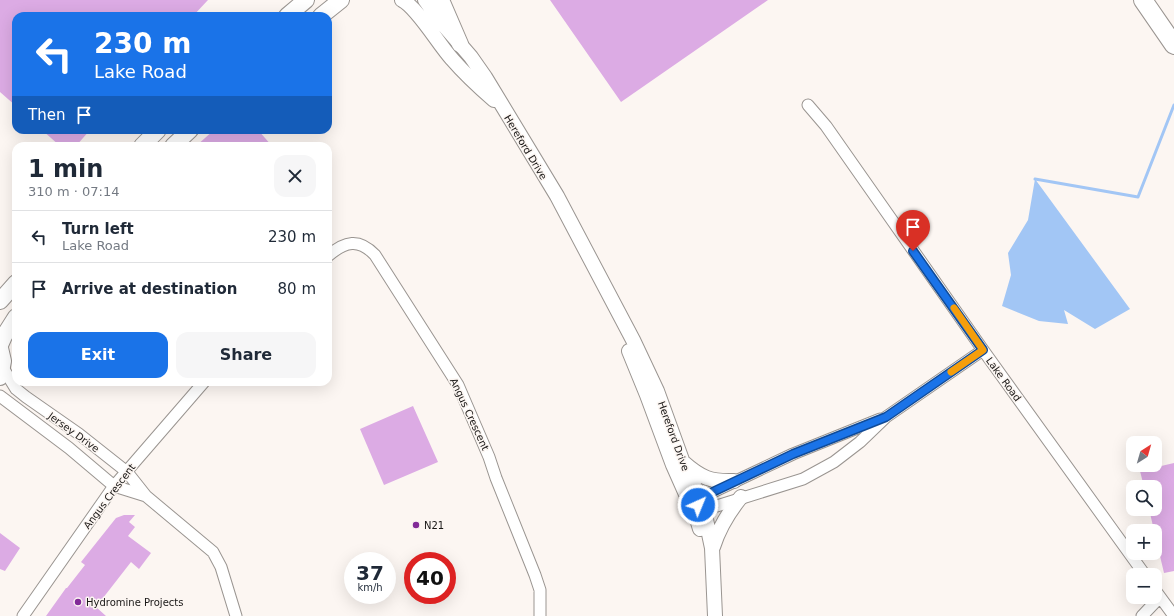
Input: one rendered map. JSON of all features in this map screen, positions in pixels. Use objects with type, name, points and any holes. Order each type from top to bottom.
[{"type":"main road","points":[[292,12],[306,0]]},
{"type":"main road","points":[[326,12],[341,0]]},
{"type":"main road","points":[[440,0],[460,44]]},
{"type":"main road","points":[[1142,0],[1174,45]]},
{"type":"main road","points":[[146,142],[154,134]]},
{"type":"main road","points":[[177,142],[186,134]]},
{"type":"main road","points":[[0,301],[12,288]]},
{"type":"main road","points":[[1,373],[2,354],[0,347],[4,336],[12,323]]},
{"type":"street","name":"Hereford Drive","points":[[402,0],[412,7],[450,58],[504,110]]},
{"type":"street","name":"Hereford Drive","points":[[425,0],[485,77],[560,202],[633,340],[657,390],[712,548],[715,616]]},
{"type":"street","name":"Lake Road","points":[[808,105],[826,126],[983,350],[1139,568]]},
{"type":"street","name":"Angus Crescent","points":[[332,253],[341,246],[351,243],[364,245],[375,255],[458,385],[489,457],[535,575],[540,590],[540,616]]},
{"type":"street","name":"Hereford Drive","points":[[606,289],[673,465],[697,505],[705,553],[706,616]]},
{"type":"street","points":[[697,505],[724,503],[803,479],[834,462],[860,442],[886,417],[983,350]]},
{"type":"street","name":"Jersey Drive","points":[[1,373],[12,385]]},
{"type":"street","name":"Jersey Drive","points":[[13,386],[26,397],[79,434],[127,472],[146,496],[213,552],[221,567],[236,616]]},
{"type":"street","name":"Angus Crescent","points":[[24,616],[114,486],[201,386]]},
{"type":"street","name":"Jersey Drive","points":[[0,396],[69,448],[114,486],[146,496]]},
{"type":"street","points":[[697,505],[734,481],[793,454],[886,417]]},
{"type":"street","points":[[682,460],[692,470],[709,479],[718,481],[734,481]]},
{"type":"street","points":[[712,548],[716,536],[725,519],[741,497]]},
{"type":"street","points":[[1162,599],[1174,616]]},
{"type":"street","points":[[1142,616],[1150,604]]},
{"type":"water","points":[[1035,179],[1130,309],[1095,329],[1064,310],[1068,324],[1039,321],[1002,306],[1011,275],[1008,253],[1028,220]]},
{"type":"building","points":[[0,0],[208,0],[197,12],[12,12],[12,102],[0,92]]},
{"type":"building","points":[[550,0],[768,0],[621,102]]},
{"type":"building","points":[[46,134],[86,134],[80,142],[56,142]]},
{"type":"building","points":[[210,134],[262,134],[268,142],[200,142]]},
{"type":"building","points":[[413,406],[438,462],[384,485],[360,429]]},
{"type":"building","points":[[1174,463],[1174,571],[1164,573],[1161,560],[1162,524],[1153,524],[1151,516],[1162,516],[1162,480],[1142,480],[1140,472],[1162,472],[1162,466]]},
{"type":"building","points":[[124,515],[135,515],[129,522],[135,527],[128,536],[151,553],[139,569],[131,562],[96,607],[106,616],[46,616],[85,565],[81,562],[116,518]]},
{"type":"building","points":[[0,533],[20,548],[5,571],[0,569]]},
{"type":"waterway","points":[[1035,179],[1138,197],[1174,105]]},
{"type":"slow traffic","points":[[951,372],[983,350],[954,308]]},
{"type":"place","name":"N21","points":[[416,525]]},
{"type":"place","name":"Hydromine Projects","points":[[78,602]]},
{"type":"route","points":[[698,505],[700,498],[722,486],[793,454],[886,417],[983,350],[913,251]]}]
